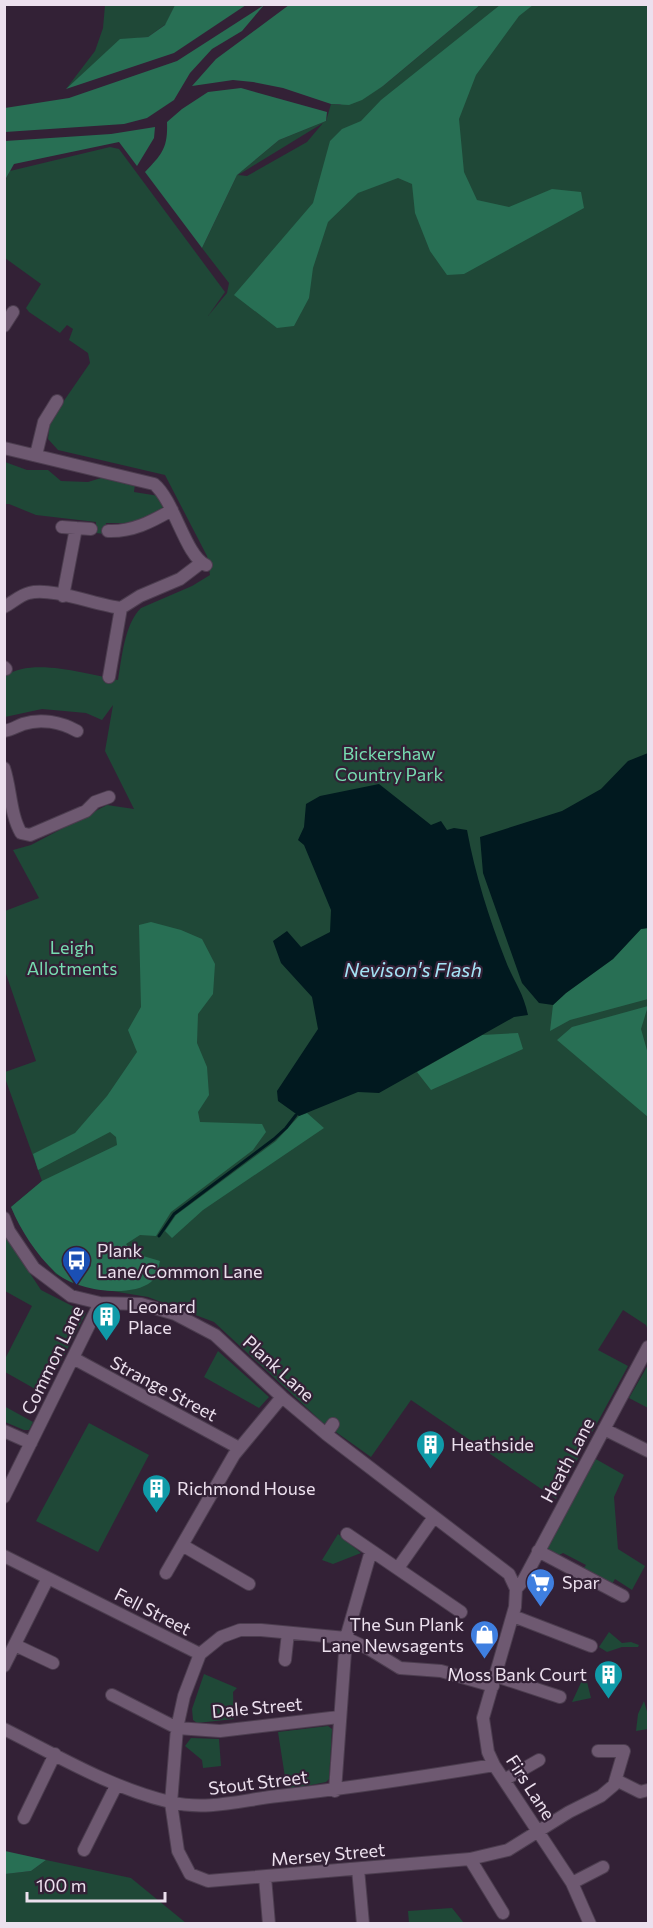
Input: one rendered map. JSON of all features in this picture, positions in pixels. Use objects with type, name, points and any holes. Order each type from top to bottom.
[{"type":"street","points":[[4,326],[14,312]]},
{"type":"street","points":[[36,456],[44,422],[57,401]]},
{"type":"street","points":[[4,448],[154,484],[160,489],[172,510],[196,558],[204,564],[180,579],[140,596],[121,608],[32,592],[24,594],[4,607]]},
{"type":"street","points":[[108,531],[122,531],[146,525],[172,510]]},
{"type":"street","points":[[62,527],[91,529]]},
{"type":"street","points":[[63,596],[76,528]]},
{"type":"street","points":[[109,677],[121,608]]},
{"type":"street","points":[[4,731],[33,721],[77,730]]},
{"type":"street","points":[[4,768],[11,793],[15,824],[21,833],[26,835],[86,811],[95,802],[109,797]]},
{"type":"street","name":"Plank Lane","points":[[5,1223],[34,1268],[71,1296],[100,1303],[141,1304],[196,1323],[215,1335],[282,1397],[330,1429],[434,1517],[503,1568],[514,1582],[516,1589]]},
{"type":"street","name":"Common Lane","points":[[4,1497],[100,1303]]},
{"type":"street","name":"Heath Lane","points":[[516,1589],[523,1581],[648,1347]]},
{"type":"street","name":"Strange Street","points":[[73,1359],[240,1448]]},
{"type":"street","points":[[166,1573],[234,1455],[282,1397]]},
{"type":"street","points":[[604,1429],[648,1451]]},
{"type":"street","points":[[4,1431],[31,1443]]},
{"type":"street","points":[[398,1568],[434,1517]]},
{"type":"street","points":[[347,1534],[457,1605]]},
{"type":"street","points":[[182,1545],[249,1584]]},
{"type":"street","points":[[335,1791],[346,1638],[372,1551]]},
{"type":"street","points":[[538,1551],[623,1596]]},
{"type":"street","name":"Fell Street","points":[[4,1556],[200,1654],[221,1637],[240,1630],[346,1638],[400,1668],[441,1671],[560,1697]]},
{"type":"street","points":[[4,1666],[48,1578]]},
{"type":"street","name":"Firs Lane","points":[[516,1589],[513,1616],[483,1718],[488,1752],[494,1765],[572,1883],[590,1923]]},
{"type":"street","points":[[513,1616],[591,1646]]},
{"type":"street","points":[[285,1660],[288,1633]]},
{"type":"street","points":[[15,1646],[53,1663]]},
{"type":"street","name":"Mersey Street","points":[[200,1654],[184,1696],[177,1728],[171,1803],[178,1851],[190,1874],[208,1881],[470,1859],[508,1850],[538,1830],[601,1796],[614,1785],[616,1780]]},
{"type":"street","points":[[112,1695],[177,1728]]},
{"type":"street","name":"Dale Street","points":[[177,1728],[220,1731],[339,1717]]},
{"type":"street","name":"Stout Street","points":[[4,1729],[117,1786],[171,1803],[204,1807],[335,1791],[494,1765]]},
{"type":"street","points":[[598,1751],[624,1751],[616,1780],[640,1792],[648,1790]]},
{"type":"street","points":[[24,1818],[55,1754]]},
{"type":"street","points":[[504,1780],[539,1760]]},
{"type":"street","points":[[84,1850],[117,1786]]},
{"type":"street","points":[[470,1859],[503,1913]]},
{"type":"street","points":[[572,1883],[603,1867]]},
{"type":"street","points":[[358,1869],[363,1923]]},
{"type":"street","points":[[265,1877],[269,1923]]},
{"type":"green space","points":[[105,5],[175,5],[166,24],[148,37],[120,40],[66,89],[95,51],[103,28]]},
{"type":"green space","points":[[175,5],[246,5],[174,53],[66,89],[120,39],[148,37],[165,25]]},
{"type":"green space","points":[[264,5],[242,31],[212,49],[190,73],[174,100],[147,118],[124,124],[5,132],[5,108],[69,98],[177,61]]},
{"type":"green space","points":[[289,5],[480,5],[383,86],[362,100],[349,105],[331,104],[283,88],[253,82],[233,80],[192,86],[216,59]]},
{"type":"green space","name":"Bickershaw Country Park","points":[[480,5],[648,5],[648,1331],[646,1325],[623,1310],[598,1350],[628,1366],[556,1499],[411,1400],[371,1457],[322,1422],[214,1322],[148,1297],[88,1287],[56,1274],[35,1249],[11,1207],[42,1181],[5,1078],[5,1072],[36,1061],[5,971],[5,911],[39,898],[13,850],[31,845],[107,805],[134,809],[105,751],[113,705],[102,720],[86,713],[42,709],[5,717],[5,676],[16,670],[44,667],[118,680],[127,632],[141,608],[192,586],[210,575],[207,556],[165,475],[58,450],[48,439],[50,421],[90,363],[88,353],[69,340],[73,329],[67,325],[60,333],[26,308],[41,284],[5,258],[5,181],[10,171],[110,147],[119,149],[225,292],[208,316],[227,293],[229,283],[202,248],[237,175],[279,140],[326,121],[331,104],[340,105],[383,86]],"holes":[[[323,123],[307,142],[247,176],[238,175]]]},
{"type":"green space","points":[[500,5],[533,5],[519,16],[476,75],[459,119],[464,172],[477,200],[509,207],[552,189],[581,192],[584,208],[464,274],[447,275],[430,251],[415,213],[412,184],[398,178],[358,193],[328,222],[313,268],[309,298],[294,326],[277,328],[234,295],[313,203],[330,141],[342,129],[361,121],[381,100]]},
{"type":"green space","points":[[241,88],[327,112],[326,121],[279,140],[237,175],[202,248],[145,172],[163,150],[167,122],[208,92]]},
{"type":"green space","points":[[155,127],[154,138],[137,166],[119,142],[14,164],[5,180],[5,141],[111,134]]},
{"type":"green space","points":[[5,462],[27,470],[48,470],[61,481],[88,482],[104,477],[135,484],[134,492],[159,496],[163,507],[158,513],[145,520],[106,523],[105,534],[96,533],[96,522],[36,515],[5,504]]},
{"type":"green space","points":[[151,922],[181,930],[202,939],[215,964],[213,994],[198,1014],[197,1043],[207,1067],[209,1095],[198,1112],[200,1122],[262,1124],[266,1132],[253,1150],[171,1212],[156,1236],[140,1235],[126,1244],[133,1253],[160,1261],[156,1275],[151,1282],[129,1290],[88,1288],[75,1284],[55,1272],[30,1242],[11,1207],[42,1181],[117,1145],[116,1137],[110,1132],[38,1170],[33,1154],[75,1133],[107,1096],[137,1052],[128,1030],[141,1007],[139,925]]},
{"type":"green space","points":[[648,928],[648,999],[570,1020],[550,1031],[553,1005],[613,959],[641,929]]},
{"type":"green space","points":[[648,1006],[641,1029],[648,1054],[648,1117],[557,1040],[572,1027]]},
{"type":"green space","points":[[518,1033],[523,1049],[431,1090],[417,1072],[482,1035]]},
{"type":"green space","points":[[307,1113],[324,1128],[203,1210],[172,1238],[165,1231],[176,1215],[276,1141],[299,1116]]},
{"type":"green space","points":[[4,1234],[41,1290],[86,1313],[44,1394],[5,1372],[5,1359],[32,1306],[5,1291]]},
{"type":"green space","points":[[218,1351],[269,1397],[259,1408],[204,1377]]},
{"type":"green space","points":[[648,1365],[648,1408],[629,1398]]},
{"type":"green space","points":[[4,1406],[33,1422],[29,1430],[5,1422]]},
{"type":"green space","points":[[89,1423],[149,1455],[98,1552],[36,1521]]},
{"type":"green space","points":[[594,1458],[624,1475],[614,1497],[618,1549],[645,1566],[632,1590],[615,1579],[612,1584],[584,1568],[586,1565],[563,1553],[557,1556],[544,1549]]},
{"type":"green space","points":[[338,1534],[361,1553],[333,1564],[322,1560]]},
{"type":"green space","points":[[609,1632],[622,1643],[631,1642],[639,1645],[607,1652],[599,1647]]},
{"type":"green space","points":[[204,1674],[237,1688],[233,1692],[234,1719],[197,1723],[193,1720],[192,1709]]},
{"type":"green space","points":[[585,1674],[591,1698],[572,1702]]},
{"type":"green space","points":[[644,1701],[648,1715],[648,1729],[636,1731],[638,1714]]},
{"type":"green space","points":[[328,1726],[332,1729],[329,1779],[326,1782],[287,1790],[278,1732]]},
{"type":"green space","points":[[191,1738],[219,1739],[221,1766],[203,1768],[202,1760],[185,1746]]},
{"type":"green space","points":[[5,1851],[46,1860],[31,1871],[5,1874]]},
{"type":"green space","points":[[46,1860],[131,1878],[186,1923],[5,1923],[4,1874],[31,1871]]},
{"type":"green space","points":[[452,1908],[464,1923],[409,1923],[408,1911]]},
{"type":"water","name":"Nevison's Flash","points":[[648,753],[648,928],[641,929],[613,959],[553,1005],[539,1003],[522,983],[483,873],[480,837],[562,811],[601,789],[628,761]]},
{"type":"water","name":"Nevison's Flash","points":[[379,784],[431,825],[441,821],[447,830],[454,828],[467,830],[488,912],[528,1015],[514,1017],[379,1093],[358,1092],[299,1116],[278,1101],[277,1091],[318,1029],[312,997],[281,963],[273,941],[287,931],[301,947],[330,932],[331,910],[304,845],[298,840],[304,827],[306,804],[320,796]]},
{"type":"waterway","points":[[159,1236],[174,1214],[274,1139],[296,1115]]},
{"type":"place","name":"Plank Lane/Common Lane","points":[[76,1286]]},
{"type":"place","name":"Leonard Place","points":[[107,1342]]},
{"type":"place","name":"Heathside","points":[[430,1470]]},
{"type":"place","name":"Richmond House","points":[[156,1514]]},
{"type":"place","name":"Spar","points":[[541,1608]]},
{"type":"place","name":"The Sun Plank Lane Newsagents","points":[[485,1660]]},
{"type":"place","name":"Moss Bank Court","points":[[608,1700]]},
{"type":"park label","name":"Leigh Allotments","points":[[72,957]]}]
